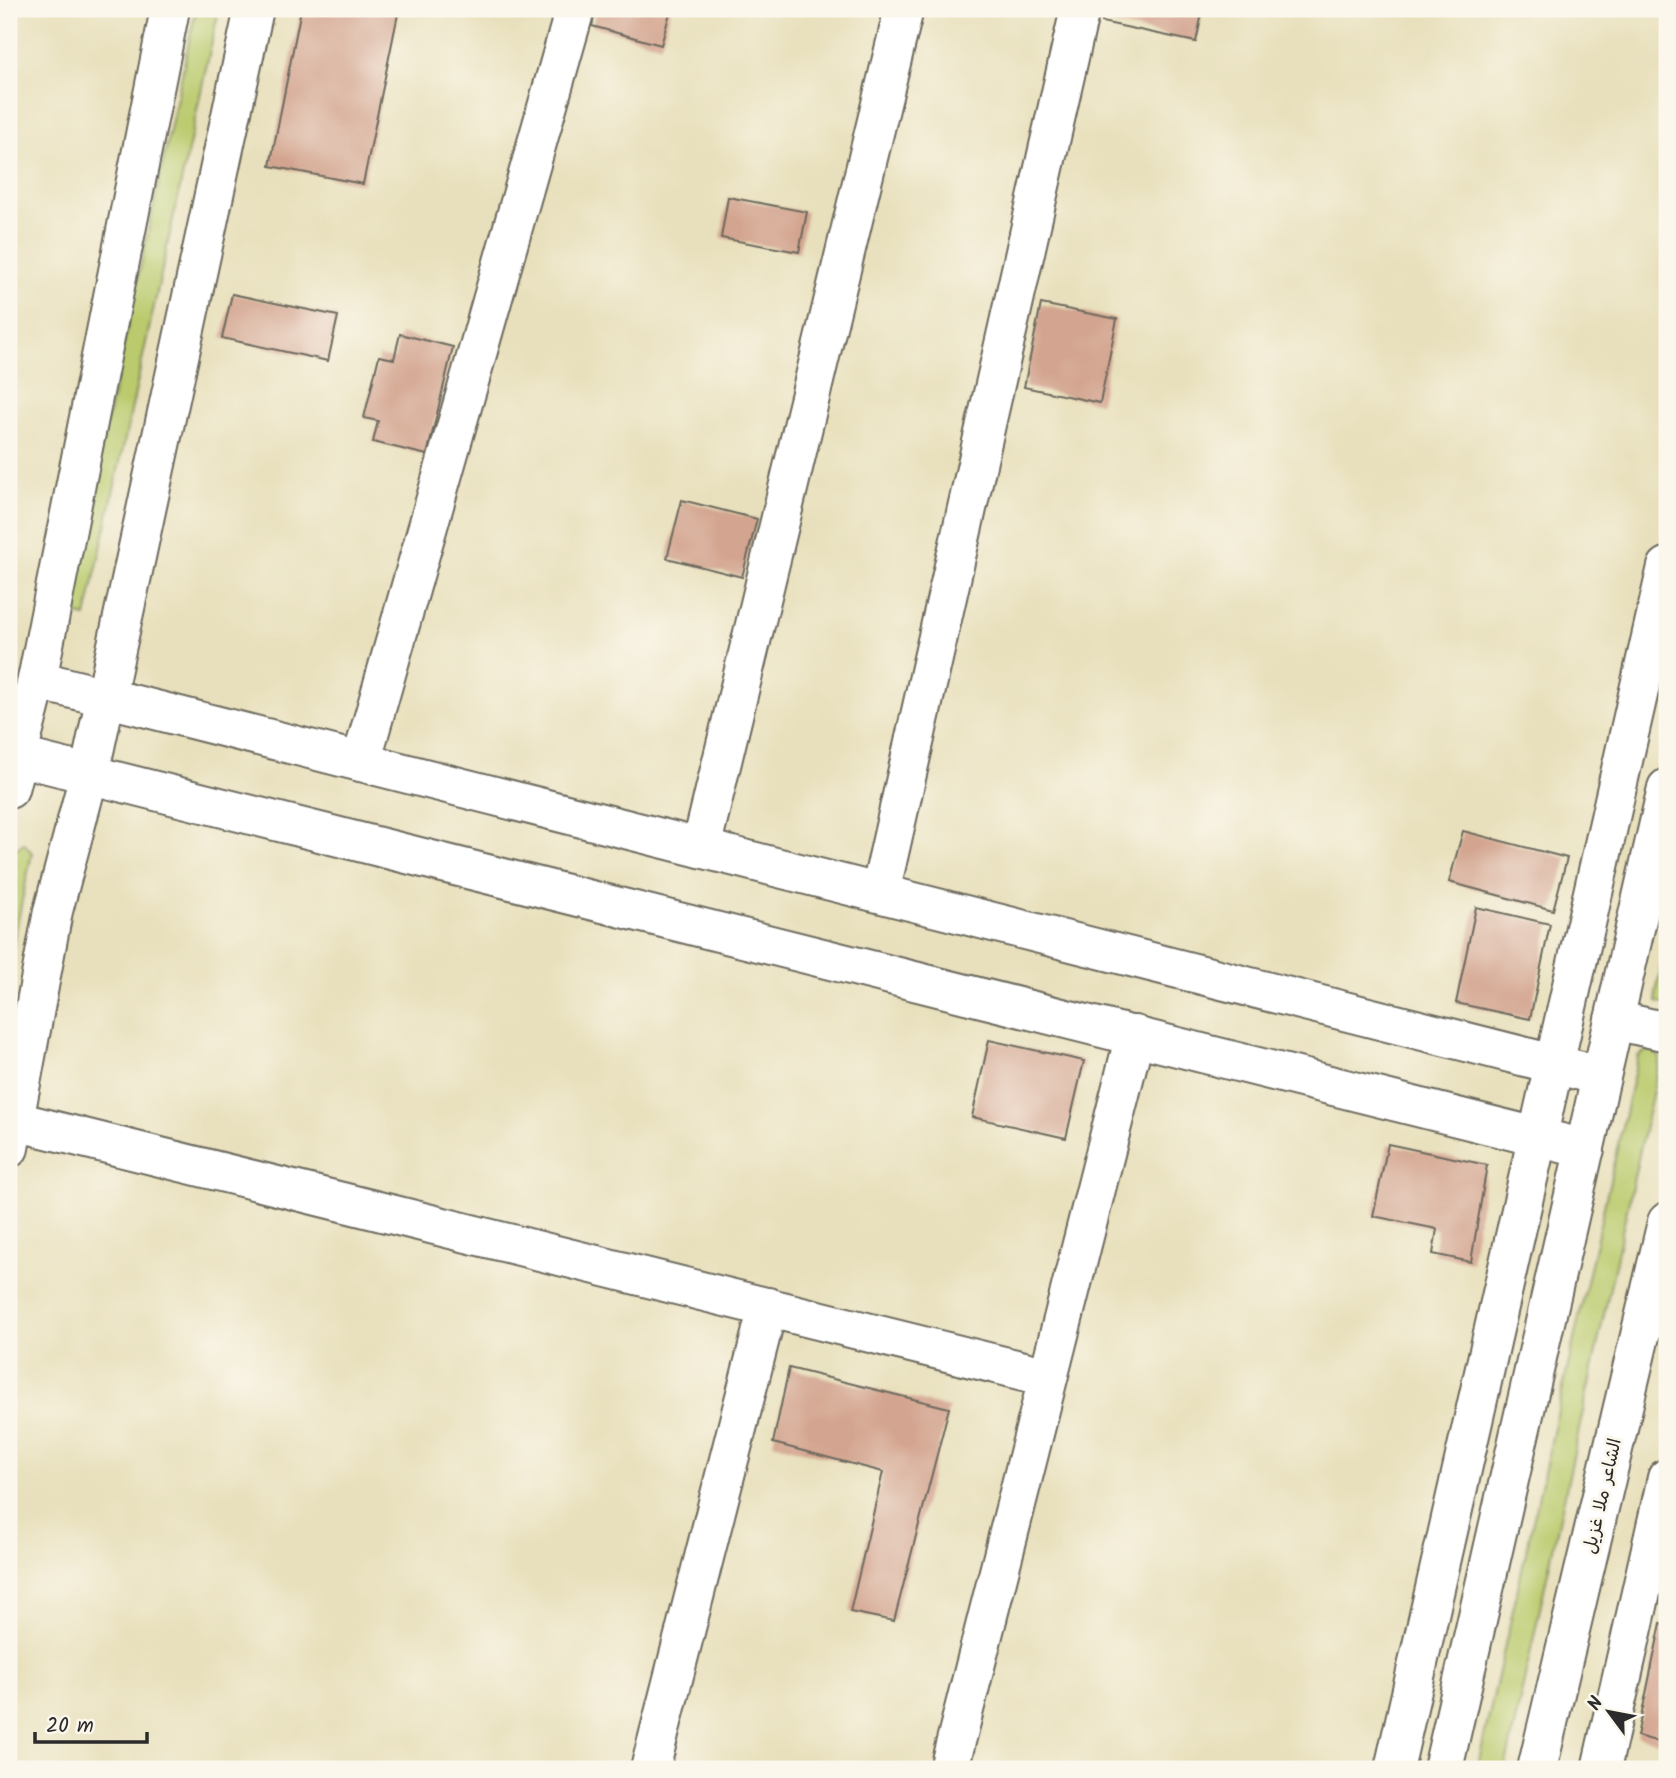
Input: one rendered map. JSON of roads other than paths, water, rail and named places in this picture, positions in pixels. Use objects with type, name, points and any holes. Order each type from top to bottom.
[{"type":"street","points":[[170,9],[37,680],[13,773],[89,775],[1585,1149]]},
{"type":"street","points":[[254,9],[89,775],[53,911],[12,1134],[768,1307],[1048,1377]]},
{"type":"street","points":[[361,762],[575,9]]},
{"type":"street","points":[[701,848],[904,9]]},
{"type":"street","points":[[880,893],[1080,9]]},
{"type":"street","points":[[1394,1769],[1667,567]]},
{"type":"street","points":[[37,680],[1601,1076]]},
{"type":"street","points":[[1443,1769],[1667,788]]},
{"type":"street","points":[[1614,1020],[1667,1031]]},
{"type":"street","points":[[950,1769],[1135,1035]]},
{"type":"street","name":"الشاعر ملا غزيل","points":[[1537,1769],[1667,1222]]},
{"type":"street","points":[[650,1769],[768,1307]]},
{"type":"street","points":[[1601,1769],[1655,1586],[1667,1478]]}]
